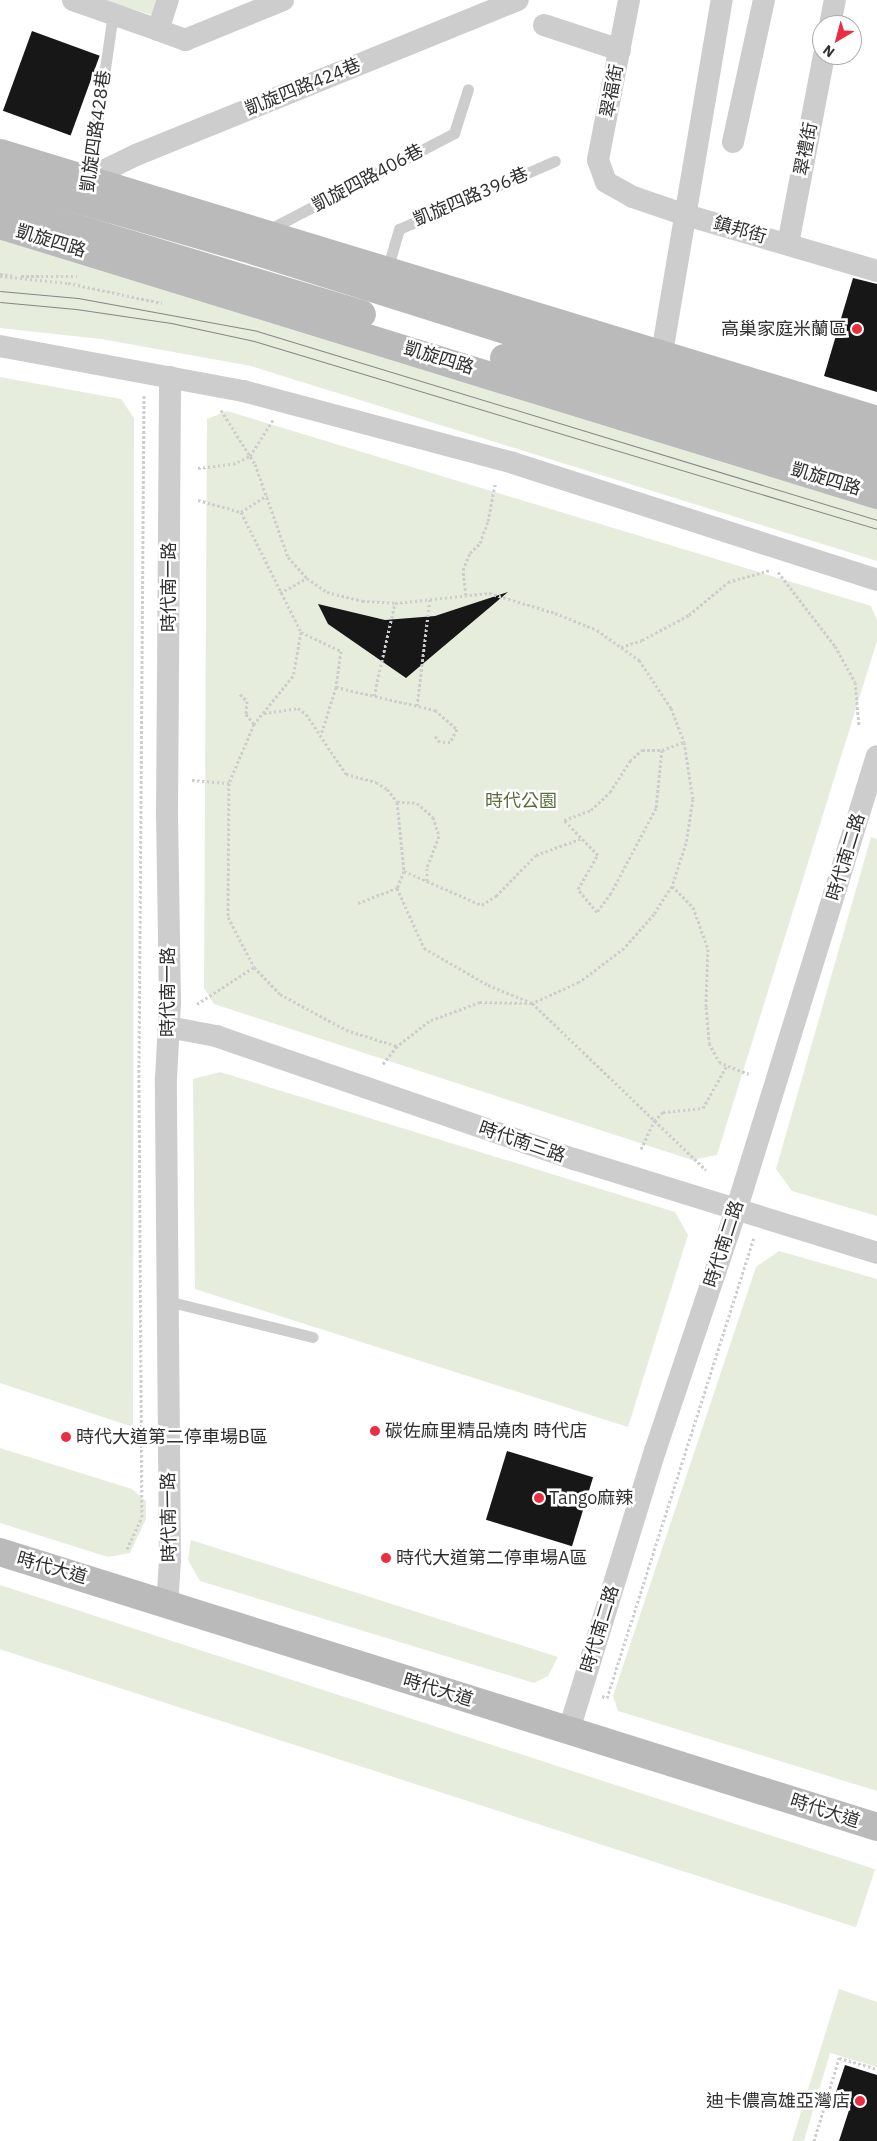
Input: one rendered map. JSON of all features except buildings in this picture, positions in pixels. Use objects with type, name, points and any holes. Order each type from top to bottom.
[{"type":"street","points":[[73,0],[185,40],[283,0]]},
{"type":"street","points":[[158,30],[168,0]]},
{"type":"street","name":"凱旋四路424巷","points":[[88,189],[136,155],[518,0]]},
{"type":"street","name":"翠福街","points":[[606,182],[598,160],[629,0]]},
{"type":"street","points":[[662,353],[722,0]]},
{"type":"street","points":[[733,142],[764,0]]},
{"type":"street","points":[[832,15],[835,0]]},
{"type":"street","points":[[544,24],[620,50]]},
{"type":"street","name":"翠禮街","points":[[788,244],[822,65]]},
{"type":"street","points":[[0,153],[88,189],[254,241],[877,446]]},
{"type":"street","points":[[0,177],[88,189]]},
{"type":"street","name":"鎮邦街","points":[[606,182],[633,198],[877,270]]},
{"type":"street","name":"凱旋四路","points":[[0,205],[79,238],[877,495]]},
{"type":"street","name":"凱旋四路","points":[[0,225],[79,238],[877,474]]},
{"type":"street","points":[[254,241],[387,270],[877,420]]},
{"type":"street","points":[[0,346],[243,391],[513,463],[877,580]]},
{"type":"street","name":"時代南一路","points":[[167,1606],[170,1561],[167,1301],[170,377]]},
{"type":"street","name":"時代南二路","points":[[569,1730],[655,1450],[736,1210],[877,756]]},
{"type":"street","name":"時代南三路","points":[[168,1027],[216,1036],[574,1160],[877,1253]]},
{"type":"street","name":"時代大道","points":[[0,1552],[98,1581],[167,1606],[877,1827]]},
{"type":"lane","name":"凱旋四路428巷","points":[[79,238],[88,189],[112,14]]},
{"type":"lane","name":"凱旋四路406巷","points":[[254,241],[454,133],[468,89]]},
{"type":"lane","name":"凱旋四路396巷","points":[[387,270],[399,229],[555,161]]},
{"type":"lane","points":[[167,1301],[313,1337]]},
{"type":"path","points":[[128,1549],[142,1516],[139,1054],[144,390]]},
{"type":"path","points":[[219,408],[250,456],[267,495],[288,557],[307,578],[336,594],[362,601],[395,604],[430,598],[489,593],[555,613],[598,630],[639,660],[672,708],[684,742],[693,800],[686,843],[672,886],[654,914],[624,948],[579,982],[532,1003],[480,1002],[429,1021],[397,1046],[382,1065]]},
{"type":"path","points":[[198,468],[233,464],[250,456],[275,418]]},
{"type":"path","points":[[466,595],[463,570],[470,553],[480,543],[488,521],[494,484]]},
{"type":"path","points":[[240,512],[267,495]]},
{"type":"path","points":[[198,500],[240,512],[301,632],[341,651],[336,687],[321,736]]},
{"type":"path","points":[[621,647],[642,640],[689,615],[728,582],[774,569],[830,639],[855,682],[859,726]]},
{"type":"path","points":[[280,593],[307,578]]},
{"type":"path","points":[[418,706],[430,598]]},
{"type":"path","points":[[374,696],[395,604]]},
{"type":"path","points":[[301,632],[292,676],[254,724],[229,783],[228,917],[254,967],[288,998],[346,1030],[397,1046]]},
{"type":"path","points":[[336,687],[435,710],[457,729],[450,742],[440,742],[435,736]]},
{"type":"path","points":[[240,694],[247,701],[246,714],[254,724]]},
{"type":"path","points":[[264,713],[298,708],[306,714],[346,774],[376,782],[388,789],[397,802],[404,871],[397,888],[358,903]]},
{"type":"path","points":[[662,750],[656,808],[611,893],[597,912],[578,889],[598,855],[580,839],[564,820],[591,810],[610,792],[630,761],[642,750],[662,750],[684,742]]},
{"type":"path","points":[[192,780],[229,783]]},
{"type":"path","points":[[397,802],[417,803],[433,816],[439,836],[427,868],[426,881]]},
{"type":"path","points":[[404,871],[482,904],[496,896],[536,855],[580,839]]},
{"type":"path","points":[[672,886],[693,907],[708,949],[706,1007],[709,1043],[719,1062],[749,1074]]},
{"type":"path","points":[[397,888],[424,948],[488,985],[532,1003],[706,1170]]},
{"type":"path","points":[[197,1004],[254,967]]},
{"type":"path","points":[[641,1150],[654,1121],[663,1112],[703,1108],[726,1065]]},
{"type":"path","points":[[607,1698],[754,1236]]},
{"type":"path","points":[[814,2141],[839,2058],[877,2069]]},
{"type":"green space","points":[[101,0],[157,0],[152,15]]},
{"type":"green space","points":[[0,235],[877,501],[877,561],[251,366],[101,339],[0,328]]},
{"type":"green space","points":[[0,377],[121,399],[134,418],[133,1427],[0,1383]]},
{"type":"green space","name":"時代公園","points":[[227,411],[871,606],[877,620],[877,641],[717,1155],[692,1160],[214,1004],[204,988],[207,419]]},
{"type":"green space","points":[[871,837],[877,839],[877,1216],[792,1191],[776,1169]]},
{"type":"green space","points":[[220,1072],[675,1212],[688,1235],[628,1427],[195,1289],[193,1079]]},
{"type":"green space","points":[[779,1251],[877,1279],[877,1791],[618,1711],[613,1696],[756,1267]]},
{"type":"green space","points":[[0,1448],[132,1489],[146,1501],[146,1519],[130,1553],[108,1557],[0,1523]]},
{"type":"green space","points":[[191,1540],[558,1657],[548,1676],[534,1683],[200,1581],[188,1560]]},
{"type":"green space","points":[[0,1585],[875,1869],[856,1927],[0,1649]]},
{"type":"green space","points":[[839,1989],[877,2002],[877,2067],[830,2053],[804,2141],[792,2141]]},
{"type":"tram line","points":[[0,291],[78,298],[257,331],[877,520]]},
{"type":"tram line","points":[[0,302],[76,309],[171,323],[254,341],[877,529]]},
{"type":"place","name":"高巢家庭米蘭區","points":[[857,329]]},
{"type":"place","name":"碳佐麻里精品燒肉 時代店","points":[[375,1431]]},
{"type":"place","name":"時代大道第二停車場B區","points":[[66,1437]]},
{"type":"place","name":"Tango麻辣","points":[[539,1498]]},
{"type":"place","name":"時代大道第二停車場A區","points":[[386,1558]]},
{"type":"place","name":"迪卡儂高雄亞灣店","points":[[860,2101]]}]
